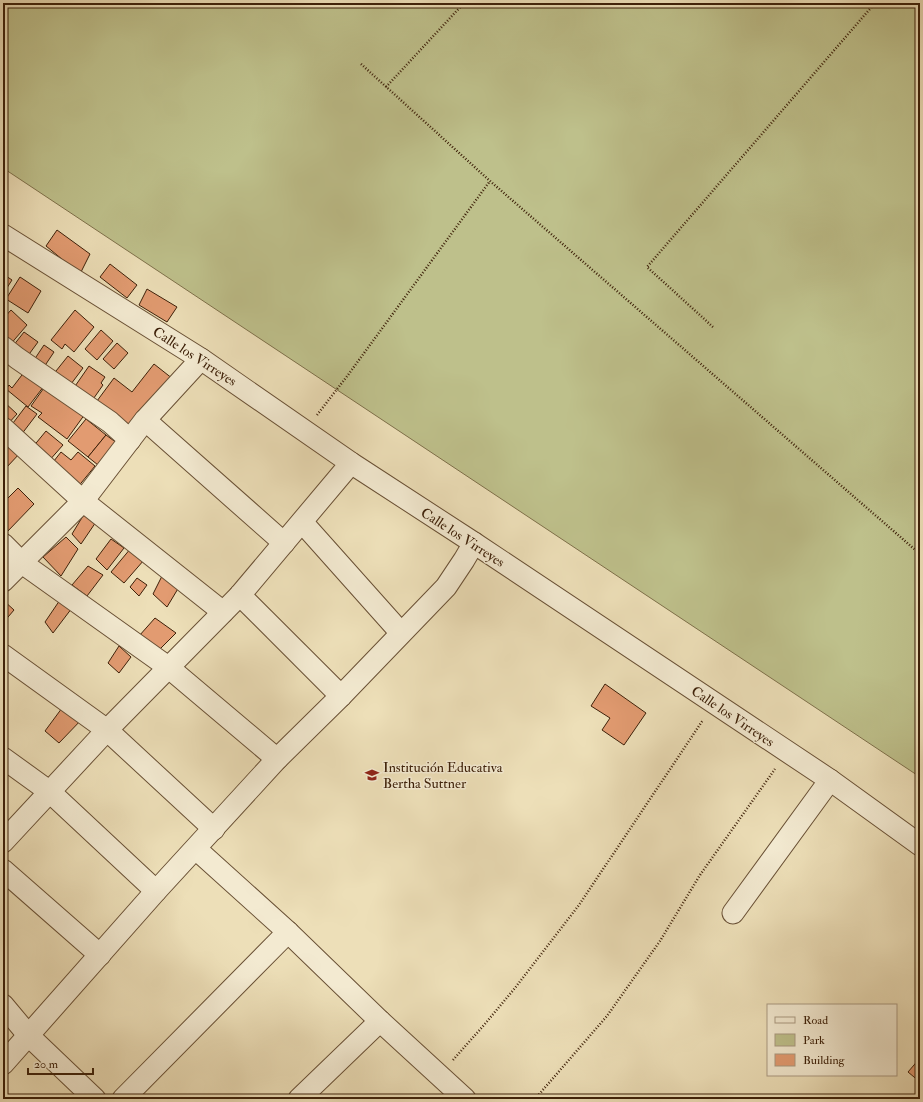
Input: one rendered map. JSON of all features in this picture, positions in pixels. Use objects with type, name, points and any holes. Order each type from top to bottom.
[{"type":"street","name":"Calle los Virreyes","points":[[3,235],[202,359],[351,463],[830,780],[920,844]]},
{"type":"street","points":[[3,347],[110,422],[130,440]]},
{"type":"street","points":[[3,581],[82,501],[145,420],[202,359]]},
{"type":"street","points":[[145,420],[284,543]]},
{"type":"street","points":[[3,428],[82,501],[223,612]]},
{"type":"street","points":[[3,842],[107,730],[240,594],[351,463]]},
{"type":"street","points":[[302,522],[401,634]]},
{"type":"street","points":[[3,1064],[156,891],[277,759],[341,696],[446,586],[474,543]]},
{"type":"street","points":[[3,544],[22,563],[168,667],[277,759]]},
{"type":"street","points":[[240,594],[341,696]]},
{"type":"street","points":[[3,655],[107,730],[214,829]]},
{"type":"street","points":[[3,758],[50,792],[156,891]]},
{"type":"street","points":[[733,913],[830,780]]},
{"type":"street","points":[[196,849],[288,932],[380,1021],[465,1099]]},
{"type":"street","points":[[3,870],[100,955]]},
{"type":"street","points":[[123,1099],[288,932]]},
{"type":"street","points":[[3,1005],[29,1036],[95,1099]]},
{"type":"street","points":[[299,1099],[380,1021]]},
{"type":"path","points":[[386,87],[464,3]]},
{"type":"path","points":[[713,327],[647,267],[875,3]]},
{"type":"path","points":[[360,64],[490,181],[920,554]]},
{"type":"path","points":[[304,431],[348,375],[490,181]]},
{"type":"path","points":[[439,1075],[515,988],[579,905],[714,704]]},
{"type":"path","points":[[535,1099],[606,1016],[660,941],[700,875],[787,752]]},
{"type":"green space","points":[[3,3],[920,3],[920,777],[3,168]]},
{"type":"building","points":[[57,230],[90,254],[80,274],[46,246]]},
{"type":"building","points":[[110,264],[137,285],[127,298],[100,277]]},
{"type":"building","points":[[3,274],[12,280],[3,294]]},
{"type":"building","points":[[20,277],[41,291],[28,313],[6,299]]},
{"type":"building","points":[[147,289],[177,307],[167,322],[139,305]]},
{"type":"building","points":[[11,310],[27,325],[9,346],[3,341],[3,319]]},
{"type":"building","points":[[75,310],[94,327],[74,352],[65,344],[62,349],[51,340]]},
{"type":"building","points":[[101,330],[113,341],[97,360],[85,349]]},
{"type":"building","points":[[24,332],[38,342],[27,357],[13,346]]},
{"type":"building","points":[[117,343],[128,353],[114,369],[103,359]]},
{"type":"building","points":[[44,345],[54,352],[42,370],[32,363]]},
{"type":"building","points":[[68,356],[83,368],[68,388],[52,376]]},
{"type":"building","points":[[154,364],[173,379],[131,434],[94,405],[114,378],[132,392]]},
{"type":"building","points":[[89,366],[105,377],[101,383],[103,385],[89,405],[71,392]]},
{"type":"building","points":[[25,371],[44,386],[28,407],[6,389],[9,385],[12,388]]},
{"type":"building","points":[[46,385],[85,414],[67,439],[38,417],[42,413],[31,406]]},
{"type":"building","points":[[3,401],[17,414],[7,425],[3,422]]},
{"type":"building","points":[[26,406],[37,414],[21,435],[10,427]]},
{"type":"building","points":[[86,419],[106,435],[88,457],[68,441]]},
{"type":"building","points":[[46,431],[63,445],[48,462],[32,448]]},
{"type":"building","points":[[3,434],[21,452],[6,468],[3,465]]},
{"type":"building","points":[[106,435],[121,446],[103,469],[88,457]]},
{"type":"building","points":[[61,452],[71,460],[78,452],[95,466],[77,488],[50,466]]},
{"type":"building","points":[[18,488],[34,504],[6,533],[3,530],[3,503]]},
{"type":"building","points":[[86,511],[98,519],[81,544],[72,534]]},
{"type":"building","points":[[66,537],[78,549],[61,576],[43,557]]},
{"type":"building","points":[[111,539],[124,548],[107,570],[96,559]]},
{"type":"building","points":[[131,548],[144,560],[124,583],[111,572]]},
{"type":"building","points":[[88,566],[103,575],[87,596],[72,585]]},
{"type":"building","points":[[162,576],[179,587],[167,607],[153,594]]},
{"type":"building","points":[[137,578],[147,585],[139,596],[130,587]]},
{"type":"building","points":[[62,597],[75,604],[53,633],[45,622]]},
{"type":"building","points":[[3,600],[14,610],[3,623]]},
{"type":"building","points":[[155,618],[176,633],[158,651],[139,636]]},
{"type":"building","points":[[119,646],[131,657],[119,673],[108,663]]},
{"type":"building","points":[[605,684],[646,713],[624,745],[602,730],[610,718],[591,706]]},
{"type":"building","points":[[65,704],[84,717],[59,743],[45,731]]},
{"type":"building","points":[[920,1058],[920,1082],[908,1072]]},
{"type":"place","name":"Institución Educativa Bertha Suttner","points":[[372,775]]}]
